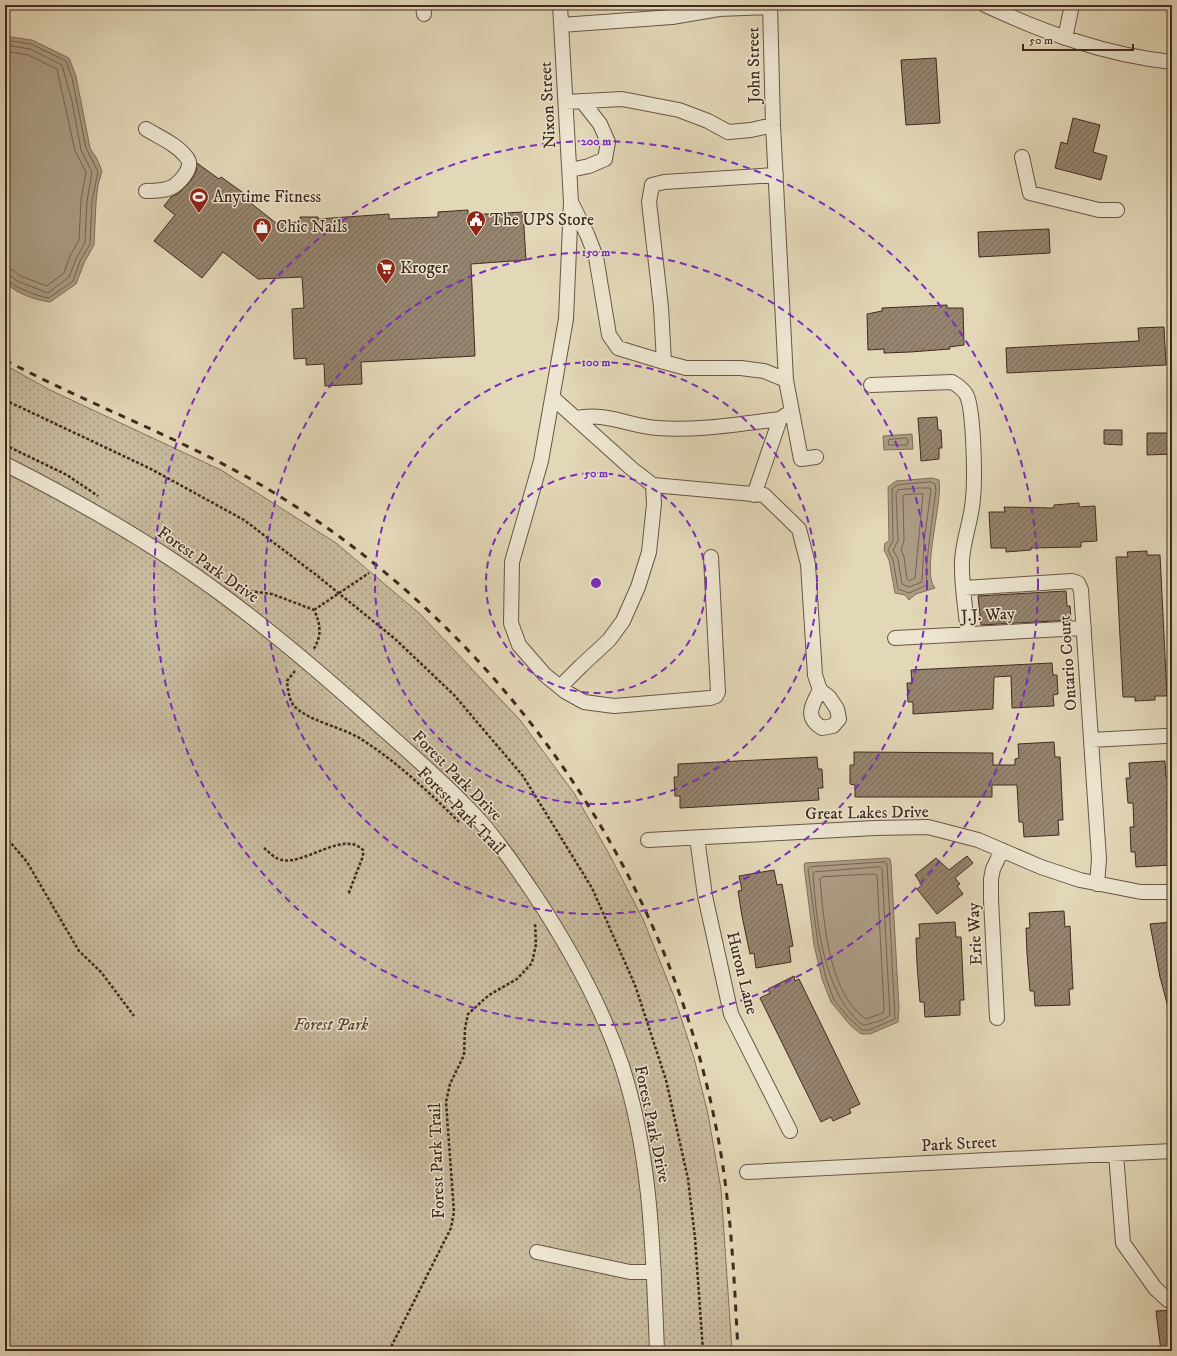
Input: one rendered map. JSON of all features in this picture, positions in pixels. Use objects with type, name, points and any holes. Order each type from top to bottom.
[{"type":"street","name":"Nixon Street","points":[[560,5],[571,202],[566,319],[541,462],[512,562],[510,600],[511,623],[519,645],[545,675],[560,687],[584,702],[614,706],[710,698],[716,696],[718,692],[711,557]]},
{"type":"street","points":[[985,5],[1065,38],[1117,53],[1172,62]]},
{"type":"street","points":[[1065,38],[1072,5]]},
{"type":"street","points":[[561,25],[672,17],[719,9],[770,6]]},
{"type":"street","name":"John Street","points":[[770,6],[773,125],[786,380],[801,459],[816,457]]},
{"type":"street","points":[[566,102],[622,99],[679,110],[708,121],[728,132],[752,130],[773,125]]},
{"type":"street","points":[[570,170],[589,166],[605,159],[608,142],[600,124],[582,101]]},
{"type":"street","points":[[146,129],[171,144],[188,158],[189,164],[188,170],[174,186],[157,191],[146,191]]},
{"type":"street","points":[[1022,156],[1030,194],[1099,210],[1117,210]]},
{"type":"street","points":[[664,362],[662,307],[649,202],[652,186],[664,182],[776,175]]},
{"type":"street","points":[[571,202],[587,234],[596,257],[609,335],[618,348],[686,368],[741,368],[764,371],[786,380]]},
{"type":"street","points":[[872,385],[952,382],[960,387],[966,394],[971,426],[974,484],[973,499],[963,544],[962,563],[968,634]]},
{"type":"street","points":[[553,398],[653,485],[764,496],[799,529],[808,564],[815,675],[820,690]]},
{"type":"street","points":[[576,418],[591,415],[655,428],[685,429],[780,419],[792,411]]},
{"type":"street","points":[[754,494],[780,419]]},
{"type":"street","name":"Forest Park Drive","points":[[5,464],[93,511],[171,560],[221,594],[304,660],[467,807],[500,845],[559,932],[584,976],[602,1013],[622,1065],[633,1104],[642,1145],[648,1192],[654,1272],[657,1351]]},
{"type":"street","points":[[560,687],[610,640],[623,621],[638,587],[649,552],[654,504],[653,485]]},
{"type":"street","name":"J.J. Way","points":[[964,588],[1072,581],[1078,583]]},
{"type":"street","name":"Ontario Court","points":[[1078,583],[1081,590],[1084,628],[1099,859],[1097,884]]},
{"type":"street","name":"J.J. Way","points":[[894,638],[1084,628]]},
{"type":"street","points":[[1091,740],[1165,736]]},
{"type":"street","name":"Great Lakes Drive","points":[[648,840],[875,828],[928,827],[978,840],[1042,867],[1097,884],[1141,892],[1172,892]]},
{"type":"street","name":"Huron Lane","points":[[697,838],[705,896],[731,1014],[790,1130]]},
{"type":"street","name":"Erie Way","points":[[997,1018],[991,893],[993,869],[1002,850]]},
{"type":"street","name":"Park Street","points":[[747,1172],[1172,1151]]},
{"type":"street","points":[[1116,1154],[1123,1243],[1155,1288],[1168,1300],[1172,1301]]},
{"type":"street","points":[[537,1252],[630,1272],[654,1272]]},
{"type":"path","points":[[5,445],[67,475],[100,497]]},
{"type":"path","points":[[237,590],[272,594],[314,610],[369,573]]},
{"type":"path","name":"Forest Park Trail","points":[[314,610],[319,621],[320,632],[318,642],[287,681],[289,696],[295,706],[305,713],[360,738],[388,758],[464,826]]},
{"type":"path","points":[[5,836],[27,862],[79,951],[101,972],[134,1016]]},
{"type":"path","points":[[264,848],[277,858],[287,861],[344,844],[360,846],[363,850],[363,856],[348,895]]},
{"type":"path","name":"Forest Park Trail","points":[[389,1351],[451,1228],[454,1212],[446,1102],[450,1084],[464,1054],[465,1028],[468,1014],[489,995],[517,979],[532,963],[536,937],[533,916]]},
{"type":"green space","name":"Forest Park","points":[[5,365],[50,390],[221,470],[336,543],[420,614],[520,720],[574,793],[608,852],[643,919],[675,999],[694,1058],[708,1114],[721,1189],[732,1351],[5,1351]]},
{"type":"water","points":[[5,36],[32,40],[69,58],[76,76],[90,148],[102,171],[98,185],[96,202],[94,245],[84,263],[76,284],[50,302],[38,300],[26,295],[9,286],[5,282]]},
{"type":"water","points":[[912,434],[913,449],[884,450],[883,436]]},
{"type":"water","points":[[932,478],[939,480],[938,504],[930,568],[931,580],[935,588],[916,594],[909,600],[905,595],[895,593],[889,560],[884,550],[885,543],[889,541],[888,487],[896,481]]},
{"type":"water","points":[[890,859],[891,864],[899,1008],[898,1022],[870,1034],[861,1034],[851,1026],[831,1002],[822,979],[814,945],[804,866],[805,863]]},
{"type":"building","points":[[936,58],[940,123],[906,125],[901,60]]},
{"type":"building","points":[[1073,118],[1100,125],[1093,152],[1107,156],[1101,180],[1055,168],[1061,142],[1067,144]]},
{"type":"building","points":[[197,163],[219,179],[221,177],[245,194],[243,197],[276,223],[300,222],[300,217],[318,217],[318,219],[389,214],[389,219],[438,217],[438,212],[468,210],[468,215],[523,212],[526,260],[471,264],[475,356],[361,362],[362,384],[325,386],[324,364],[306,365],[306,358],[294,359],[292,309],[304,308],[302,277],[258,279],[223,252],[202,278],[154,241],[175,215],[164,206],[171,197],[179,193],[190,182],[196,172]]},
{"type":"building","points":[[1049,229],[1050,253],[979,257],[978,232]]},
{"type":"building","points":[[947,305],[947,308],[963,308],[964,345],[949,347],[950,349],[910,352],[884,353],[884,349],[868,350],[867,314],[882,311],[882,308]]},
{"type":"building","points":[[1164,327],[1166,365],[1007,373],[1006,348],[1139,341],[1138,328]]},
{"type":"building","points":[[937,417],[938,430],[941,430],[942,448],[939,448],[939,459],[921,461],[918,418]]},
{"type":"building","points":[[1104,430],[1122,430],[1122,445],[1104,444]]},
{"type":"building","points":[[1147,433],[1172,433],[1172,454],[1147,455]]},
{"type":"building","points":[[1079,503],[1079,507],[1095,506],[1097,541],[1081,542],[1081,547],[1031,548],[1031,550],[1006,552],[1006,548],[991,548],[989,512],[1005,512],[1004,507],[1054,508],[1054,505]]},
{"type":"building","points":[[1147,551],[1147,555],[1160,555],[1167,696],[1155,696],[1155,700],[1135,701],[1135,697],[1123,697],[1116,557],[1128,557],[1127,552]]},
{"type":"building","points":[[1066,591],[1067,606],[1070,606],[1071,620],[981,625],[978,596]]},
{"type":"building","points":[[1052,663],[1053,675],[1057,675],[1058,694],[1053,695],[1054,706],[1012,708],[1011,676],[994,677],[993,709],[913,714],[913,702],[908,702],[907,683],[912,683],[911,670]]},
{"type":"building","points":[[1054,742],[1055,757],[1060,757],[1063,820],[1058,820],[1059,835],[1024,837],[1023,822],[1019,822],[1017,785],[992,785],[992,797],[855,797],[855,785],[850,784],[850,765],[854,765],[854,752],[993,753],[993,765],[1015,765],[1015,759],[1019,758],[1018,744]]},
{"type":"building","points":[[817,757],[818,769],[822,769],[823,788],[818,788],[819,800],[680,808],[680,796],[675,796],[674,777],[678,777],[678,764]]},
{"type":"building","points":[[1165,761],[1166,777],[1171,776],[1172,800],[1167,801],[1168,825],[1172,824],[1171,865],[1136,867],[1135,852],[1131,852],[1130,827],[1134,827],[1133,803],[1128,803],[1126,778],[1130,778],[1129,763]]},
{"type":"building","points":[[967,856],[973,863],[955,878],[960,884],[957,886],[963,894],[937,914],[917,889],[922,885],[915,875],[936,858],[949,870]]},
{"type":"building","points":[[774,870],[777,885],[782,884],[793,946],[789,947],[791,962],[756,968],[754,953],[750,954],[742,916],[738,891],[742,890],[739,876]]},
{"type":"building","points":[[1064,911],[1065,927],[1070,926],[1073,989],[1069,989],[1070,1005],[1035,1006],[1034,991],[1030,991],[1027,954],[1026,928],[1030,928],[1029,913]]},
{"type":"building","points":[[955,922],[956,937],[961,937],[964,1000],[960,1000],[960,1015],[925,1017],[924,1002],[920,1002],[917,964],[916,938],[920,938],[919,924]]},
{"type":"building","points":[[1172,922],[1172,1006],[1168,1007],[1160,977],[1150,924]]},
{"type":"building","points":[[794,976],[795,981],[799,979],[860,1104],[849,1109],[851,1113],[833,1121],[831,1117],[821,1122],[760,998],[770,993],[768,989]]},
{"type":"building","points":[[1172,1310],[1172,1351],[1161,1351],[1156,1311]]},
{"type":"railway","points":[[5,360],[75,395],[181,443],[251,479],[284,499],[364,555],[438,620],[505,691],[564,769],[616,852],[658,940],[692,1032],[716,1127],[721,1155],[731,1239],[738,1351]]},
{"type":"place","name":"Anytime Fitness","points":[[199,214]]},
{"type":"place","name":"The UPS Store","points":[[476,237]]},
{"type":"place","name":"Chic Nails","points":[[262,244]]},
{"type":"place","name":"Kroger","points":[[386,285]]}]
